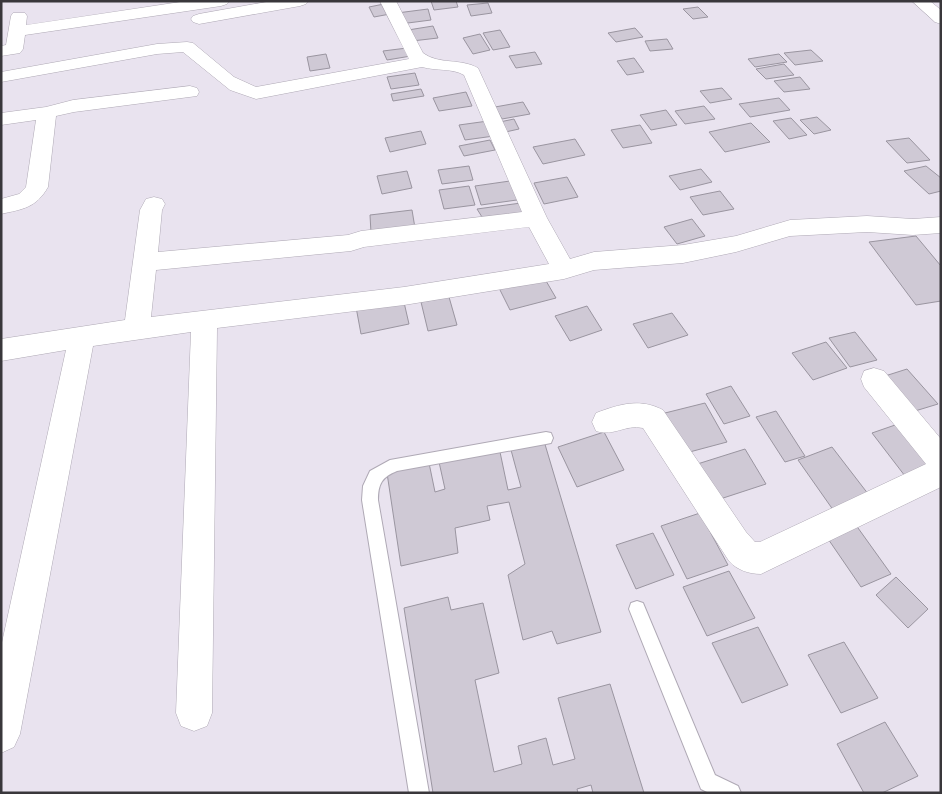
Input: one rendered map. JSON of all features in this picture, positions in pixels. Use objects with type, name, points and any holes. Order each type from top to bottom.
[{"type":"street","points":[[33,46],[8,50],[18,23],[221,1]]},
{"type":"street","points":[[175,24],[300,1]]},
{"type":"street","points":[[388,1],[416,56],[422,62]]},
{"type":"street","points":[[920,1],[941,19]]},
{"type":"street","points":[[1,77],[157,50],[188,47],[231,84],[243,90],[256,93],[422,62],[435,66],[457,65],[467,68],[472,72],[536,218],[564,270]]},
{"type":"street","points":[[1,119],[47,113],[74,106],[190,92]]},
{"type":"street","points":[[1,207],[22,202],[34,194],[37,187],[47,113]]},
{"type":"street","points":[[137,329],[151,210],[154,204]]},
{"type":"street","points":[[146,262],[351,243],[361,239],[536,218]]},
{"type":"street","points":[[1,350],[204,320],[404,296],[564,270],[594,261],[683,254],[736,244],[790,228],[867,224],[931,226],[941,248]]},
{"type":"street","points":[[194,713],[204,320]]},
{"type":"street","points":[[1,734],[82,337]]},
{"type":"street","points":[[874,379],[941,461]]},
{"type":"street","points":[[606,422],[635,414],[646,414],[653,419],[735,543],[744,555],[752,559],[761,558],[941,472]]},
{"type":"lane","points":[[419,793],[388,616],[370,500],[371,484],[382,469],[397,464],[546,438]]},
{"type":"lane","points":[[637,609],[708,782],[731,793]]},
{"type":"building","points":[[431,1],[456,1],[458,7],[434,10]]},
{"type":"building","points":[[488,3],[492,13],[471,16],[467,5]]},
{"type":"building","points":[[384,4],[390,14],[374,17],[369,7]]},
{"type":"building","points":[[698,7],[708,17],[693,19],[683,9]]},
{"type":"building","points":[[428,9],[431,20],[400,24],[397,13]]},
{"type":"building","points":[[433,26],[438,38],[412,41],[408,30]]},
{"type":"building","points":[[635,28],[643,37],[616,42],[608,33]]},
{"type":"building","points":[[500,30],[510,47],[493,50],[483,33]]},
{"type":"building","points":[[480,34],[490,50],[473,54],[463,38]]},
{"type":"building","points":[[667,39],[673,49],[650,51],[645,41]]},
{"type":"building","points":[[407,48],[411,56],[387,60],[383,51]]},
{"type":"building","points":[[811,50],[823,61],[795,65],[784,53]]},
{"type":"building","points":[[535,52],[542,64],[516,68],[509,56]]},
{"type":"building","points":[[326,54],[330,68],[310,71],[307,57]]},
{"type":"building","points":[[779,54],[787,62],[755,67],[748,59]]},
{"type":"building","points":[[634,58],[644,72],[627,75],[617,61]]},
{"type":"building","points":[[784,64],[794,75],[766,79],[756,69]]},
{"type":"building","points":[[415,73],[419,85],[391,89],[387,77]]},
{"type":"building","points":[[800,77],[810,89],[784,92],[774,81]]},
{"type":"building","points":[[722,88],[732,99],[710,103],[700,91]]},
{"type":"building","points":[[421,89],[424,96],[393,101],[391,94]]},
{"type":"building","points":[[466,92],[472,106],[439,111],[433,98]]},
{"type":"building","points":[[779,98],[790,110],[750,117],[739,104]]},
{"type":"building","points":[[523,102],[530,114],[502,119],[495,107]]},
{"type":"building","points":[[704,106],[715,119],[685,124],[675,111]]},
{"type":"building","points":[[666,110],[677,125],[651,130],[640,115]]},
{"type":"building","points":[[817,117],[831,130],[814,134],[800,120]]},
{"type":"building","points":[[791,118],[807,135],[789,139],[773,121]]},
{"type":"building","points":[[514,119],[519,129],[501,133],[495,123]]},
{"type":"building","points":[[488,121],[494,136],[465,140],[459,125]]},
{"type":"building","points":[[751,123],[770,142],[725,152],[709,132]]},
{"type":"building","points":[[640,125],[652,143],[623,148],[611,130]]},
{"type":"building","points":[[421,131],[426,144],[390,152],[385,138]]},
{"type":"building","points":[[909,138],[930,160],[907,163],[886,141]]},
{"type":"building","points":[[575,139],[585,155],[543,164],[533,147]]},
{"type":"building","points":[[490,140],[495,150],[464,156],[459,146]]},
{"type":"building","points":[[469,166],[473,180],[442,184],[438,170]]},
{"type":"building","points":[[926,166],[941,178],[941,191],[929,194],[904,171]]},
{"type":"building","points":[[701,169],[712,182],[680,190],[669,176]]},
{"type":"building","points":[[407,171],[412,188],[382,194],[377,176]]},
{"type":"building","points":[[567,177],[578,197],[544,204],[534,183]]},
{"type":"building","points":[[517,180],[524,199],[481,205],[475,186]]},
{"type":"building","points":[[469,186],[475,205],[444,209],[439,190]]},
{"type":"building","points":[[720,191],[734,209],[703,215],[690,197]]},
{"type":"building","points":[[521,203],[524,213],[482,217],[477,209]]},
{"type":"building","points":[[412,210],[415,228],[371,233],[370,215]]},
{"type":"building","points":[[692,219],[705,236],[677,244],[664,227]]},
{"type":"building","points":[[916,236],[941,266],[941,301],[916,305],[869,242]]},
{"type":"building","points":[[542,274],[556,298],[510,310],[498,286]]},
{"type":"building","points":[[449,297],[457,325],[428,331],[421,302]]},
{"type":"building","points":[[403,298],[409,324],[361,334],[356,307]]},
{"type":"building","points":[[587,306],[602,330],[570,341],[555,316]]},
{"type":"building","points":[[672,313],[688,335],[648,348],[633,324]]},
{"type":"building","points":[[855,332],[877,360],[850,367],[829,338]]},
{"type":"building","points":[[826,342],[847,368],[813,380],[792,353]]},
{"type":"building","points":[[907,369],[938,404],[915,411],[885,376]]},
{"type":"building","points":[[731,386],[750,416],[724,424],[706,394]]},
{"type":"building","points":[[705,403],[727,442],[682,454],[661,414]]},
{"type":"building","points":[[776,411],[805,456],[785,462],[756,417]]},
{"type":"building","points":[[898,424],[932,467],[905,476],[872,433]]},
{"type":"building","points":[[604,432],[624,470],[577,487],[558,447]]},
{"type":"building","points":[[544,441],[601,632],[557,644],[552,631],[523,640],[508,575],[525,564],[509,502],[487,506],[490,520],[455,528],[458,553],[401,566],[387,473],[429,463],[435,492],[445,489],[439,462],[500,452],[508,490],[521,487],[511,450]]},
{"type":"building","points":[[832,447],[872,499],[836,514],[798,460]]},
{"type":"building","points":[[745,449],[766,484],[711,502],[691,466]]},
{"type":"building","points":[[700,513],[728,565],[687,579],[661,526]]},
{"type":"building","points":[[853,521],[891,574],[861,587],[824,533]]},
{"type":"building","points":[[653,533],[674,575],[636,589],[616,545]]},
{"type":"building","points":[[729,571],[755,618],[707,636],[683,587]]},
{"type":"building","points":[[896,577],[928,609],[908,628],[876,595]]},
{"type":"building","points":[[448,597],[451,610],[483,603],[499,673],[475,680],[494,772],[522,764],[518,746],[546,738],[553,765],[575,759],[558,698],[610,684],[644,793],[593,793],[591,785],[577,789],[578,793],[433,793],[404,608]]},
{"type":"building","points":[[758,627],[788,685],[742,703],[712,643]]},
{"type":"building","points":[[844,642],[878,698],[841,713],[808,655]]},
{"type":"building","points":[[885,722],[918,776],[882,793],[864,793],[837,744]]}]
